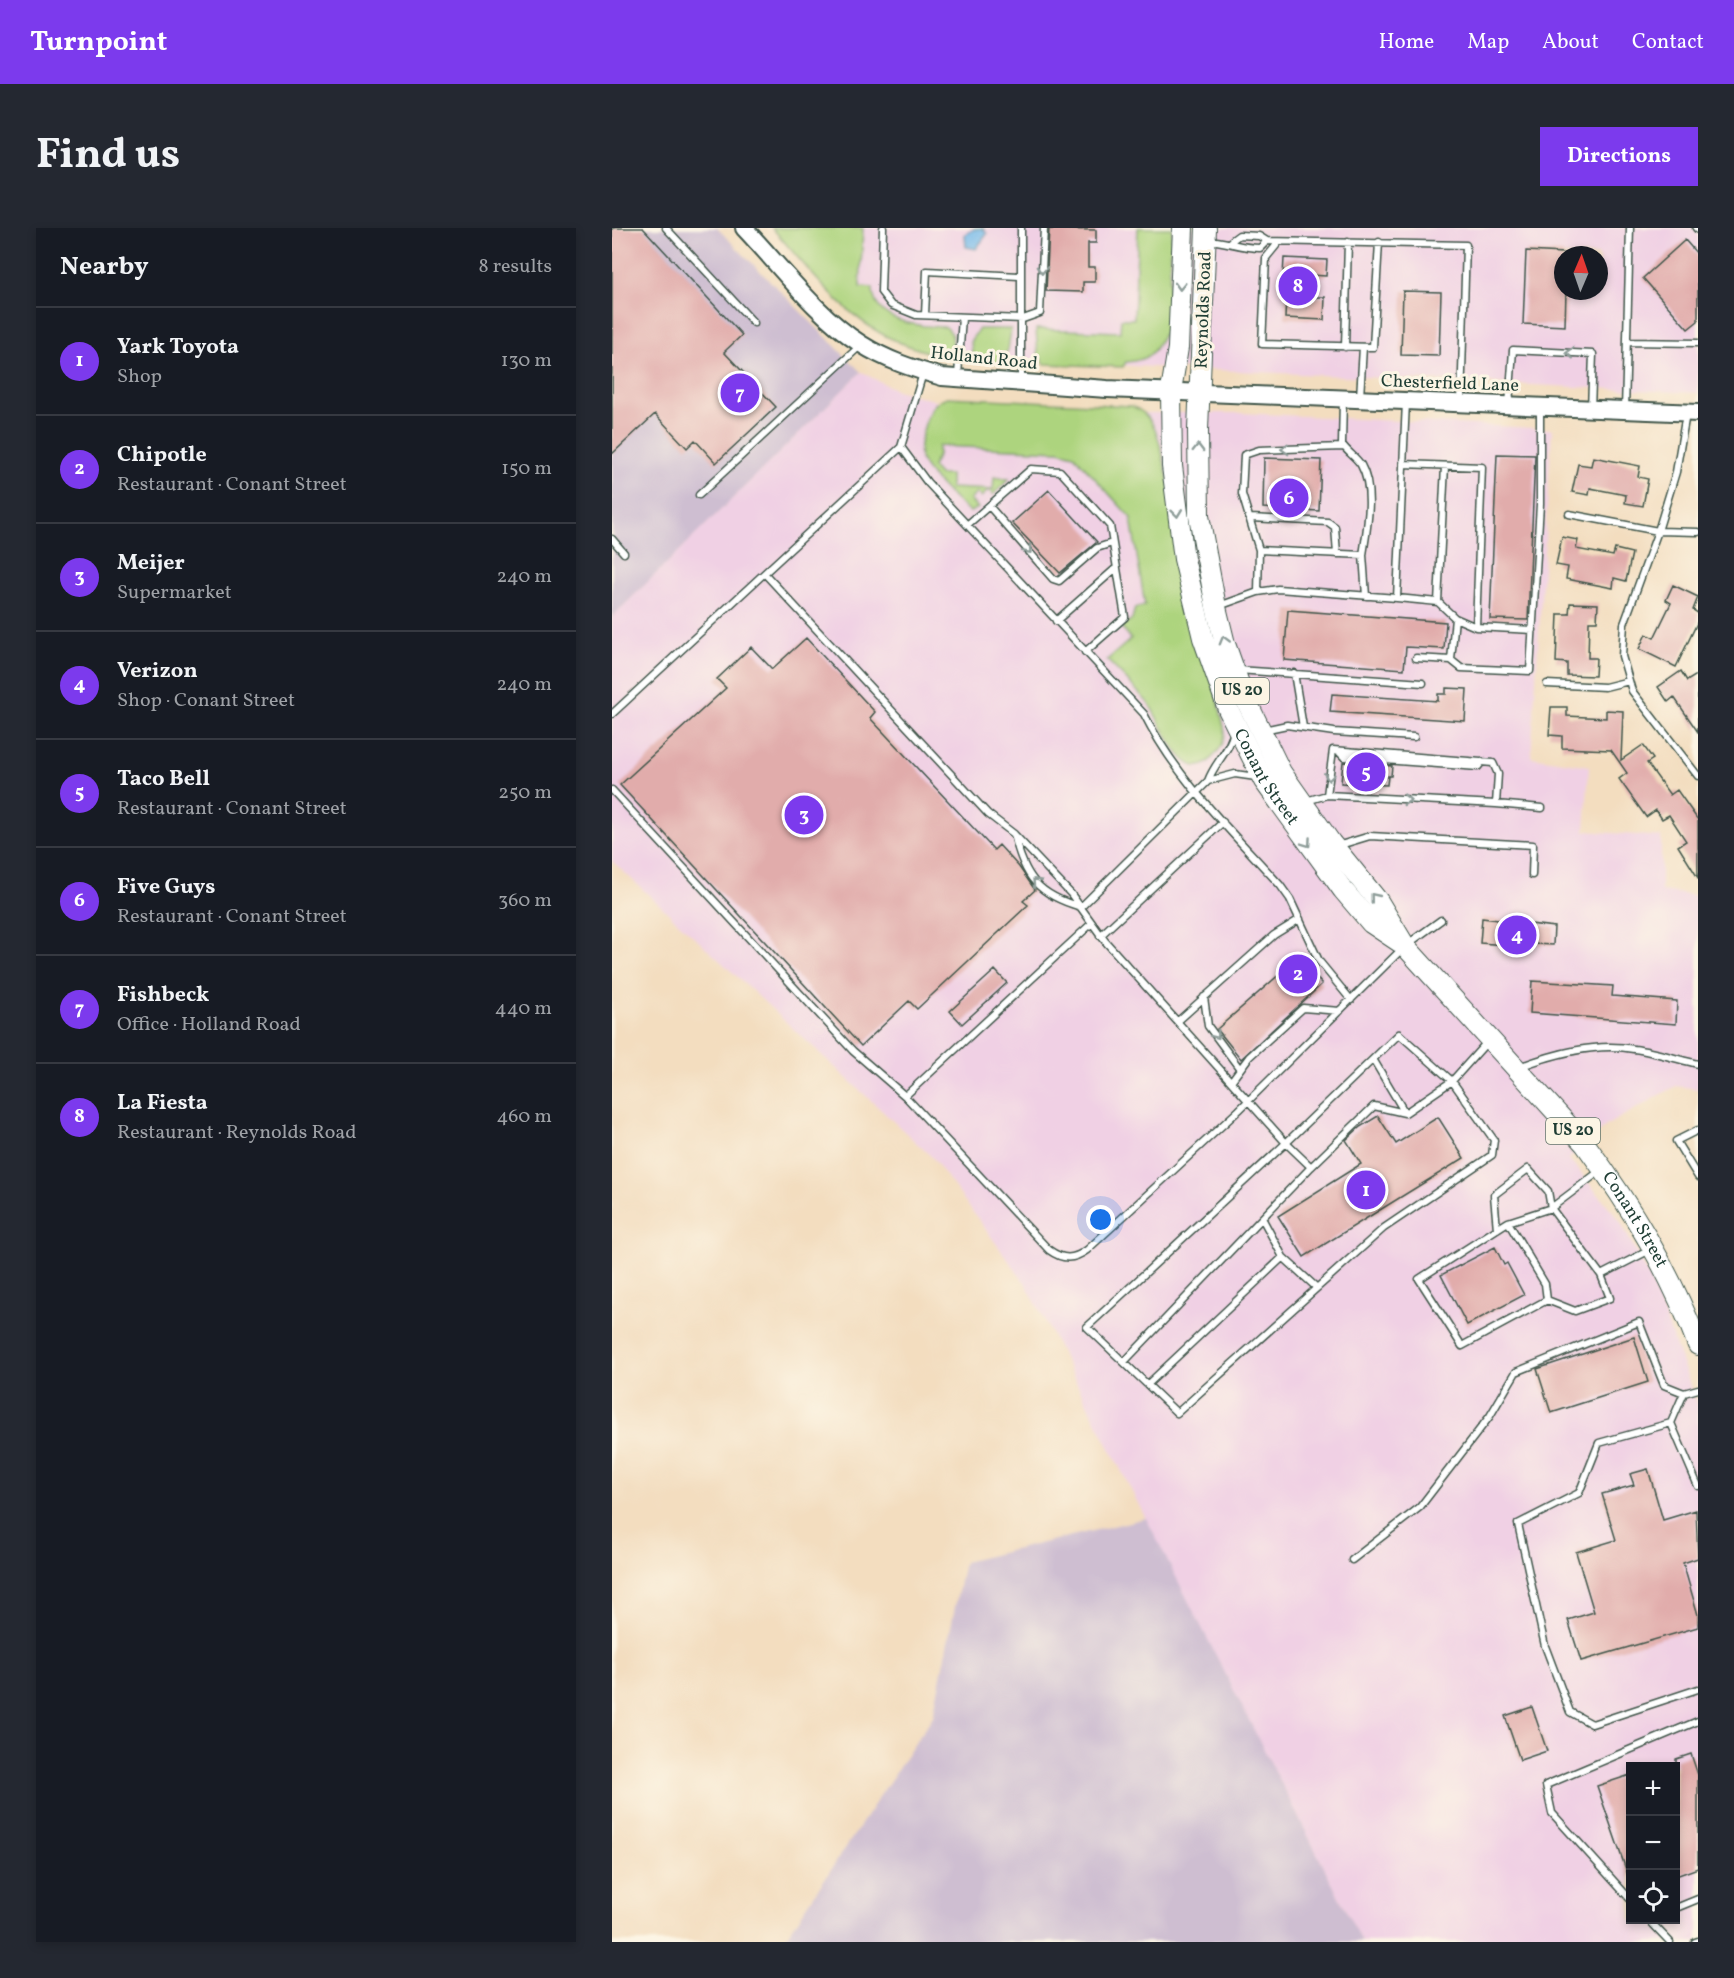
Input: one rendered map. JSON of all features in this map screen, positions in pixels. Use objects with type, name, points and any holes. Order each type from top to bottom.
[{"type":"main road","name":"Reynolds Road","points":[[1171,391],[1178,348],[1183,228]]},
{"type":"main road","name":"Reynolds Road","points":[[1201,393],[1206,234]]},
{"type":"main road","name":"Conant Street","points":[[1171,391],[1173,484],[1184,559],[1210,662],[1235,723],[1269,788],[1325,868],[1371,923],[1405,946]]},
{"type":"main road","name":"Conant Street","points":[[1201,393],[1198,452],[1199,516],[1216,607],[1234,670],[1260,731],[1281,772],[1334,847],[1378,901],[1405,946],[1585,1144],[1654,1248],[1679,1297],[1698,1345]]},
{"type":"street","name":"Holland Road","points":[[744,228],[832,322],[861,344],[924,372],[958,379],[1021,384],[1201,393]]},
{"type":"street","name":"Chesterfield Lane","points":[[1201,393],[1692,413]]},
{"type":"lane","points":[[666,228],[754,323]]},
{"type":"lane","points":[[883,228],[881,292],[891,305],[916,315],[1023,319],[1040,313],[1044,228]]},
{"type":"lane","points":[[1021,228],[1019,276],[1023,319],[1021,384]]},
{"type":"lane","points":[[1624,411],[1630,228]]},
{"type":"lane","points":[[1206,234],[1231,241],[1239,248],[1260,248],[1267,241]]},
{"type":"lane","points":[[1231,241],[1239,235],[1259,236],[1267,241],[1279,242],[1466,245],[1461,404]]},
{"type":"lane","points":[[1279,242],[1266,258],[1262,344],[1362,347],[1373,347],[1379,242]]},
{"type":"lane","points":[[1345,346],[1348,242]]},
{"type":"lane","points":[[925,315],[927,271],[1019,276]]},
{"type":"lane","points":[[958,379],[962,316]]},
{"type":"lane","points":[[1628,342],[1698,343]]},
{"type":"lane","points":[[699,495],[861,344]]},
{"type":"lane","points":[[1360,399],[1362,347]]},
{"type":"lane","points":[[1509,406],[1513,350],[1593,354],[1590,409]]},
{"type":"lane","points":[[612,714],[901,447],[924,372]]},
{"type":"lane","points":[[1343,399],[1344,447],[1360,463],[1365,475],[1369,515],[1363,555],[1366,596]]},
{"type":"lane","points":[[1397,598],[1406,401]]},
{"type":"lane","points":[[1416,658],[1451,660],[1461,668],[1530,670],[1542,465],[1540,407]]},
{"type":"lane","points":[[1692,413],[1658,531],[1624,624],[1622,656],[1632,691],[1698,776]]},
{"type":"lane","points":[[901,447],[927,482],[1144,714],[1161,746],[1196,792],[1280,885],[1300,920],[1319,961],[1351,999]]},
{"type":"lane","points":[[1258,592],[1259,550],[1242,494],[1244,455],[1258,450],[1344,447]]},
{"type":"lane","points":[[1403,464],[1482,467],[1476,627]]},
{"type":"lane","points":[[1438,602],[1445,465]]},
{"type":"lane","points":[[967,525],[1031,469],[1060,471],[1110,526],[1115,569],[1125,616],[1085,652]]},
{"type":"lane","points":[[989,506],[1053,579],[1059,581],[1096,548],[1112,543]]},
{"type":"lane","points":[[1569,514],[1658,531],[1698,532]]},
{"type":"lane","points":[[1251,518],[1328,522],[1335,527],[1337,554]]},
{"type":"lane","points":[[612,539],[624,553]]},
{"type":"lane","points":[[1259,550],[1363,555]]},
{"type":"lane","points":[[1056,621],[1115,569]]},
{"type":"lane","points":[[765,574],[994,821],[1014,834],[1081,908],[1100,936],[1232,1080],[1286,1143],[1311,1167]]},
{"type":"lane","points":[[1216,607],[1258,592],[1278,589],[1438,602],[1455,618],[1476,627],[1533,630]]},
{"type":"lane","points":[[1451,660],[1455,618]]},
{"type":"lane","points":[[1234,670],[1423,683]]},
{"type":"lane","points":[[1294,673],[1303,728]]},
{"type":"lane","points":[[1547,684],[1605,687],[1629,681]]},
{"type":"lane","points":[[1208,782],[1213,768],[1230,743],[1235,723]]},
{"type":"lane","points":[[1260,731],[1287,725],[1334,732],[1413,737]]},
{"type":"lane","points":[[1327,795],[1333,750],[1494,763],[1498,774],[1496,804]]},
{"type":"lane","points":[[1081,908],[1208,782],[1245,774],[1269,788]]},
{"type":"lane","points":[[612,790],[853,1051],[905,1096],[1058,1257],[1070,1258],[1087,1250],[1249,1099],[1405,946],[1441,920]]},
{"type":"lane","points":[[1303,802],[1327,795],[1542,808]]},
{"type":"lane","points":[[1100,936],[1223,822]]},
{"type":"lane","points":[[1014,834],[1022,867],[1057,901],[1081,908]]},
{"type":"lane","points":[[1334,847],[1370,836],[1533,846],[1532,875]]},
{"type":"lane","points":[[1178,1021],[1274,935],[1300,920]]},
{"type":"lane","points":[[905,1096],[1091,924]]},
{"type":"lane","points":[[1204,997],[1208,1026],[1240,1069]]},
{"type":"lane","points":[[1232,1080],[1249,1057],[1303,1008],[1340,1011]]},
{"type":"lane","points":[[1399,1034],[1452,1081],[1494,1140],[1492,1155],[1384,1228],[1177,1413],[1087,1327],[1286,1143],[1399,1034]]},
{"type":"lane","points":[[1125,1361],[1311,1167],[1374,1106],[1405,1113],[1452,1081],[1489,1039]]},
{"type":"lane","points":[[1516,1069],[1552,1055],[1583,1050],[1631,1048],[1696,1061]]},
{"type":"lane","points":[[1373,1059],[1405,1113]]},
{"type":"lane","points":[[1698,1130],[1676,1141],[1698,1177]]},
{"type":"lane","points":[[1497,1229],[1494,1196],[1528,1169],[1548,1191],[1551,1208],[1601,1275],[1610,1298],[1575,1311],[1547,1300],[1462,1346],[1419,1279],[1508,1222],[1551,1208],[1603,1169]]},
{"type":"lane","points":[[1262,1218],[1283,1257],[1317,1288]]},
{"type":"lane","points":[[1508,1222],[1545,1284],[1547,1300]]},
{"type":"lane","points":[[1601,1275],[1654,1248]]},
{"type":"lane","points":[[1148,1384],[1283,1257]]},
{"type":"lane","points":[[1352,1560],[1420,1507],[1490,1416],[1516,1372],[1639,1322],[1664,1385],[1684,1393],[1698,1389]]},
{"type":"lane","points":[[1684,1393],[1671,1423],[1698,1486]]},
{"type":"lane","points":[[1671,1423],[1599,1443],[1579,1492],[1518,1524],[1545,1646],[1570,1712],[1592,1724],[1698,1689]]},
{"type":"lane","points":[[1626,1895],[1552,1814],[1546,1785],[1698,1721]]},
{"type":"lane","points":[[1680,1906],[1698,1899]]},
{"type":"lane","points":[[1653,1924],[1670,1942]]},
{"type":"shaded area","points":[[612,228],[717,228],[861,372],[612,617]]},
{"type":"shaded area","points":[[772,228],[1698,228],[1698,393],[945,357],[907,346],[872,328],[846,308]]},
{"type":"shaded area","points":[[861,372],[896,390],[945,403],[1128,413],[1241,413],[1552,429],[1531,757],[1589,766],[1585,831],[1661,837],[1661,891],[1698,896],[1698,1089],[1676,1086],[1607,1125],[1569,1159],[1619,1219],[1652,1282],[1698,1406],[1698,1942],[1362,1942],[1026,1284],[933,1158],[612,861],[612,617]]},
{"type":"shaded area","points":[[1146,1518],[1362,1942],[783,1942],[933,1716],[964,1562]]},
{"type":"green space","points":[[772,228],[863,228],[860,287],[873,288],[880,308],[899,320],[923,326],[946,327],[953,338],[948,353],[945,357],[907,346],[872,328],[844,307]]},
{"type":"green space","points":[[1138,228],[1172,228],[1167,328],[1156,347],[1148,356],[1126,362],[1123,367],[1045,364],[1038,355],[1036,329],[1120,332],[1121,319],[1134,319]]},
{"type":"green space","points":[[979,329],[1011,329],[1008,350],[999,362],[979,361],[972,354],[971,340]]},
{"type":"green space","points":[[947,397],[1132,406],[1139,409],[1149,419],[1156,431],[1162,452],[1225,731],[1219,750],[1202,766],[1192,765],[1174,748],[1149,704],[1107,660],[1131,639],[1121,627],[1132,619],[1135,608],[1145,606],[1131,518],[1074,455],[1059,451],[938,446],[938,455],[932,467],[939,475],[950,475],[950,488],[993,490],[994,477],[1009,479],[993,495],[989,490],[981,497],[977,493],[970,500],[978,508],[970,512],[934,478],[920,457],[921,440],[928,415],[935,404]]},
{"type":"water","points":[[983,228],[987,234],[976,249],[966,247],[965,235],[974,229]]},
{"type":"building","points":[[612,228],[643,228],[742,335],[724,352],[776,407],[716,463],[695,440],[687,448],[655,414],[612,454]]},
{"type":"building","points":[[1049,229],[1096,230],[1096,243],[1088,243],[1088,267],[1095,267],[1095,282],[1083,282],[1083,292],[1046,291]]},
{"type":"building","points":[[1685,240],[1698,255],[1698,321],[1688,329],[1643,278]]},
{"type":"building","points":[[1526,251],[1554,253],[1554,300],[1566,300],[1565,326],[1523,324]]},
{"type":"building","points":[[1284,258],[1327,260],[1326,276],[1311,275],[1310,297],[1325,297],[1324,320],[1285,318],[1287,276],[1283,276]]},
{"type":"building","points":[[1403,291],[1441,292],[1439,356],[1401,355]]},
{"type":"building","points":[[1497,454],[1535,455],[1528,620],[1490,619]]},
{"type":"building","points":[[1593,457],[1640,466],[1638,477],[1648,479],[1643,506],[1625,503],[1626,495],[1590,488],[1589,495],[1572,492],[1578,464],[1591,466]]},
{"type":"building","points":[[1264,458],[1321,460],[1319,511],[1263,508]]},
{"type":"building","points":[[1049,490],[1097,542],[1060,573],[1012,523]]},
{"type":"building","points":[[1562,537],[1578,540],[1576,549],[1613,556],[1615,549],[1632,553],[1626,581],[1614,578],[1613,588],[1566,579],[1568,567],[1556,565]]},
{"type":"building","points":[[1673,585],[1698,597],[1693,610],[1698,613],[1698,621],[1676,667],[1639,649],[1646,634],[1654,638],[1671,603],[1666,600]]},
{"type":"building","points":[[1570,603],[1598,604],[1597,621],[1589,621],[1588,658],[1596,658],[1595,676],[1567,675],[1567,663],[1556,662],[1558,614],[1569,614]]},
{"type":"building","points":[[1288,610],[1446,622],[1444,649],[1406,647],[1404,669],[1284,660]]},
{"type":"building","points":[[806,638],[875,712],[870,718],[994,850],[999,845],[1019,867],[1035,890],[1023,901],[1028,905],[917,1009],[909,1001],[861,1046],[620,785],[726,688],[717,679],[751,647],[772,669]]},
{"type":"building","points":[[1681,671],[1687,681],[1698,674],[1698,732],[1674,697],[1668,702],[1658,687]]},
{"type":"building","points":[[1446,688],[1467,689],[1465,721],[1330,712],[1332,694],[1438,701],[1438,694],[1446,694]]},
{"type":"building","points":[[1551,707],[1567,707],[1567,716],[1606,718],[1606,710],[1623,711],[1621,760],[1643,745],[1653,759],[1647,763],[1670,795],[1677,790],[1698,820],[1698,878],[1678,846],[1686,841],[1669,815],[1662,819],[1656,810],[1646,817],[1619,779],[1627,773],[1611,750],[1562,748],[1562,736],[1549,735]]},
{"type":"building","points":[[1343,762],[1392,766],[1391,776],[1388,776],[1387,785],[1341,783]]},
{"type":"building","points":[[1482,918],[1554,927],[1553,945],[1534,944],[1534,947],[1480,943]]},
{"type":"building","points":[[1298,958],[1322,984],[1241,1059],[1217,1029]]},
{"type":"building","points":[[995,970],[1007,983],[962,1024],[950,1011]]},
{"type":"building","points":[[1532,981],[1613,986],[1612,996],[1677,1001],[1676,1024],[1530,1013]]},
{"type":"building","points":[[1378,1116],[1396,1144],[1438,1117],[1464,1158],[1304,1257],[1278,1216],[1361,1164],[1346,1140],[1360,1127]]},
{"type":"building","points":[[1495,1247],[1504,1265],[1507,1263],[1524,1295],[1467,1325],[1441,1275]]},
{"type":"building","points":[[1634,1337],[1648,1382],[1551,1413],[1537,1369]]},
{"type":"building","points":[[1648,1469],[1663,1520],[1696,1510],[1698,1558],[1683,1563],[1698,1615],[1698,1627],[1581,1661],[1568,1620],[1594,1612],[1576,1552],[1616,1540],[1602,1494],[1634,1485],[1630,1474]]},
{"type":"building","points":[[1532,1707],[1547,1751],[1520,1760],[1505,1716]]},
{"type":"building","points":[[1691,1754],[1698,1775],[1698,1868],[1680,1875],[1680,1762],[1676,1762],[1676,1759]]},
{"type":"building","points":[[1626,1776],[1626,1869],[1597,1786]]},
{"type":"place","name":"La Fiesta","points":[[1298,286]]},
{"type":"place","name":"Fishbeck","points":[[740,393]]},
{"type":"place","name":"Five Guys","points":[[1289,498]]},
{"type":"place","name":"Taco Bell","points":[[1366,772]]},
{"type":"place","name":"Meijer","points":[[804,815]]},
{"type":"place","name":"Verizon","points":[[1517,935]]},
{"type":"place","name":"Chipotle","points":[[1298,974]]},
{"type":"place","name":"Yark Toyota","points":[[1366,1190]]}]
